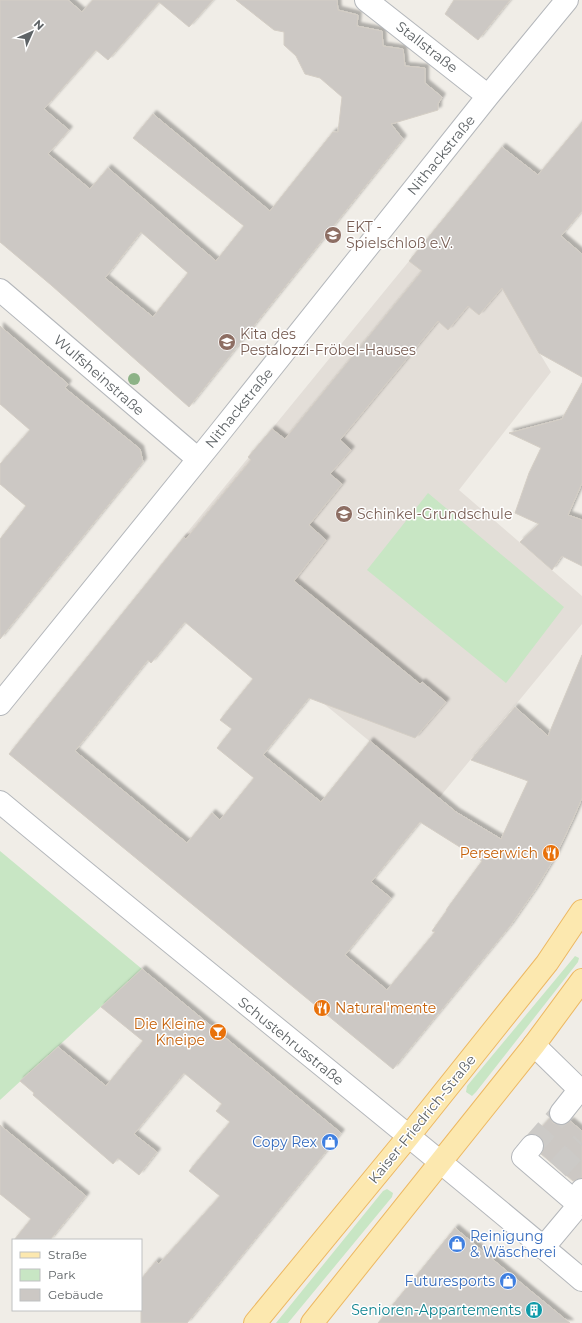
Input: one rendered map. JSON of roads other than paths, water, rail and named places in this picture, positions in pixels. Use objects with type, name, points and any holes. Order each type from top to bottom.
[{"type":"main road","name":"Kaiser-Friedrich-Straße","points":[[255,1323],[408,1137],[547,962],[582,911]]},
{"type":"main road","points":[[312,1323],[534,1046],[582,980]]},
{"type":"street","name":"Stallstraße","points":[[366,0],[488,96]]},
{"type":"street","name":"Nithackstraße","points":[[0,704],[198,460],[488,96],[567,0]]},
{"type":"street","name":"Wulfsheinstraße","points":[[0,290],[198,460]]},
{"type":"street","name":"Schustehrusstraße","points":[[0,802],[582,1280]]},
{"type":"street","points":[[534,1046],[581,1091],[560,1113]]},
{"type":"street","points":[[532,1146],[523,1157],[554,1174],[580,1197],[543,1248]]},
{"type":"tunnel","points":[[532,1146],[561,1113]]},
{"type":"tunnel","points":[[558,1169],[582,1143]]},
{"type":"place","name":"EKT - Spielschloß e.V.","points":[[333,235]]},
{"type":"place","name":"Kita des Pestalozzi-Fröbel-Hauses","points":[[227,342]]},
{"type":"place","name":"Schinkel-Grundschule","points":[[344,514]]},
{"type":"place","name":"Perserwich","points":[[551,853]]},
{"type":"place","name":"Natural'mente","points":[[322,1008]]},
{"type":"place","name":"Die Kleine Kneipe","points":[[218,1032]]},
{"type":"place","name":"Copy Rex","points":[[330,1142]]},
{"type":"place","name":"Reinigung & Wäscherei","points":[[457,1244]]},
{"type":"place","name":"Futuresports","points":[[508,1281]]},
{"type":"place","name":"Senioren-Appartements","points":[[534,1310]]}]
